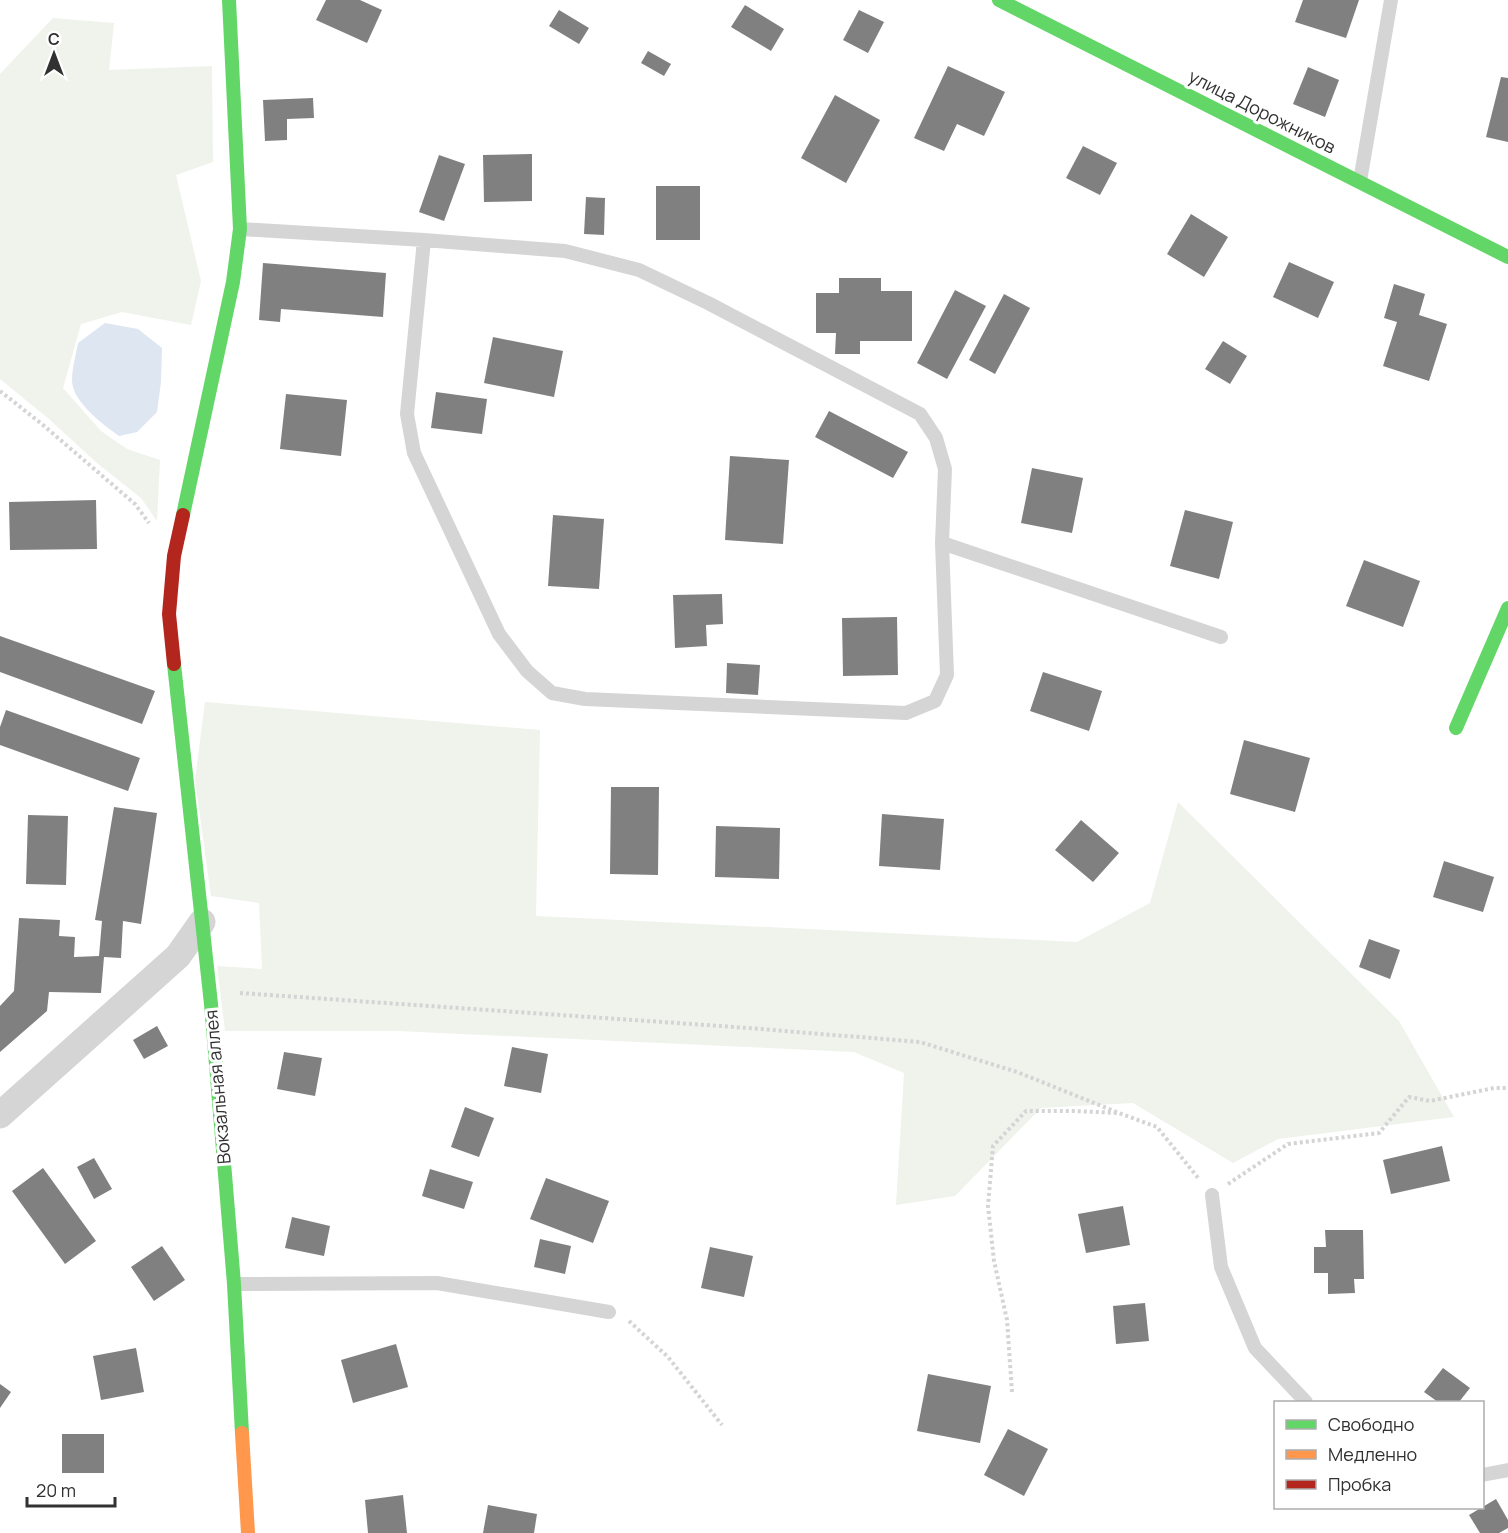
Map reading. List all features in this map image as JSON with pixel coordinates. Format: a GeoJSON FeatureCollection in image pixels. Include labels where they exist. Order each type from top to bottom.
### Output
{"type":"FeatureCollection","features":[{"type":"Feature","properties":{"kind":"street","name":"Вокзальная аллея"},"geometry":{"type":"LineString","coordinates":[[229,0],[240,229],[233,282],[174,556],[169,614],[210,991],[234,1284],[248,1533]]}},
{"type":"Feature","properties":{"kind":"street","name":"улица Дорожников"},"geometry":{"type":"LineString","coordinates":[[999,0],[1508,257]]}},
{"type":"Feature","properties":{"kind":"street"},"geometry":{"type":"LineString","coordinates":[[1456,728],[1508,608]]}},
{"type":"Feature","properties":{"kind":"street"},"geometry":{"type":"LineString","coordinates":[[0,1115],[178,956],[202,922]]}},
{"type":"Feature","properties":{"kind":"lane"},"geometry":{"type":"LineString","coordinates":[[1360,181],[1391,0]]}},
{"type":"Feature","properties":{"kind":"lane"},"geometry":{"type":"LineString","coordinates":[[240,229],[424,240],[564,251],[639,270],[708,303],[921,414],[936,438],[945,469],[942,543],[947,675],[935,701],[906,713],[585,699],[552,693],[527,671],[499,634],[414,453],[408,414],[424,240]]}},
{"type":"Feature","properties":{"kind":"lane"},"geometry":{"type":"LineString","coordinates":[[942,543],[1221,637]]}},
{"type":"Feature","properties":{"kind":"lane"},"geometry":{"type":"LineString","coordinates":[[1212,1195],[1221,1267],[1255,1348],[1305,1401]]}},
{"type":"Feature","properties":{"kind":"lane"},"geometry":{"type":"LineString","coordinates":[[234,1284],[437,1283],[609,1312]]}},
{"type":"Feature","properties":{"kind":"lane"},"geometry":{"type":"LineString","coordinates":[[1484,1475],[1508,1470]]}},
{"type":"Feature","properties":{"kind":"path"},"geometry":{"type":"LineString","coordinates":[[0,391],[135,504],[174,556]]}},
{"type":"Feature","properties":{"kind":"path"},"geometry":{"type":"LineString","coordinates":[[210,991],[920,1042],[1017,1072],[1157,1127],[1212,1195],[1288,1144],[1379,1133],[1409,1098],[1430,1101],[1494,1088],[1508,1088]]}},
{"type":"Feature","properties":{"kind":"path"},"geometry":{"type":"LineString","coordinates":[[1012,1392],[1007,1320],[994,1261],[988,1206],[993,1146],[1026,1111],[1119,1113]]}},
{"type":"Feature","properties":{"kind":"path"},"geometry":{"type":"LineString","coordinates":[[609,1312],[626,1319],[668,1357],[722,1425]]}},
{"type":"Feature","properties":{"kind":"shaded area"},"geometry":{"type":"Polygon","coordinates":[[[53,18],[114,23],[109,70],[212,66],[213,162],[176,175],[201,281],[191,325],[122,312],[81,324],[63,388],[101,431],[127,449],[160,460],[157,521],[141,498],[0,379],[0,74],[53,18]]]}},
{"type":"Feature","properties":{"kind":"shaded area"},"geometry":{"type":"Polygon","coordinates":[[[105,323],[138,329],[162,348],[157,412],[137,432],[119,436],[83,404],[73,388],[72,380],[78,343],[105,323]]]}},
{"type":"Feature","properties":{"kind":"shaded area"},"geometry":{"type":"Polygon","coordinates":[[[205,702],[540,730],[536,916],[1077,942],[1150,903],[1178,802],[1399,1021],[1454,1117],[1278,1139],[1233,1163],[1133,1103],[1041,1108],[955,1196],[896,1205],[904,1073],[854,1052],[398,1031],[225,1031],[217,966],[262,969],[259,903],[211,896],[195,780],[205,702]]]}},
{"type":"Feature","properties":{"kind":"building"},"geometry":{"type":"Polygon","coordinates":[[[326,0],[360,0],[382,10],[367,43],[316,20],[326,0]]]}},
{"type":"Feature","properties":{"kind":"building"},"geometry":{"type":"Polygon","coordinates":[[[1303,0],[1359,0],[1346,38],[1295,22],[1303,0]]]}},
{"type":"Feature","properties":{"kind":"building"},"geometry":{"type":"Polygon","coordinates":[[[745,5],[784,29],[771,51],[731,27],[745,5]]]}},
{"type":"Feature","properties":{"kind":"building"},"geometry":{"type":"Polygon","coordinates":[[[559,10],[589,28],[579,44],[549,26],[559,10]]]}},
{"type":"Feature","properties":{"kind":"building"},"geometry":{"type":"Polygon","coordinates":[[[859,10],[884,22],[868,53],[843,40],[859,10]]]}},
{"type":"Feature","properties":{"kind":"building"},"geometry":{"type":"Polygon","coordinates":[[[648,51],[671,64],[664,76],[641,63],[648,51]]]}},
{"type":"Feature","properties":{"kind":"building"},"geometry":{"type":"Polygon","coordinates":[[[948,66],[1005,92],[984,136],[957,124],[944,151],[914,138],[948,66]]]}},
{"type":"Feature","properties":{"kind":"building"},"geometry":{"type":"Polygon","coordinates":[[[1308,67],[1339,80],[1325,117],[1293,104],[1308,67]]]}},
{"type":"Feature","properties":{"kind":"building"},"geometry":{"type":"Polygon","coordinates":[[[1501,77],[1508,78],[1508,142],[1486,137],[1501,77]]]}},
{"type":"Feature","properties":{"kind":"building"},"geometry":{"type":"Polygon","coordinates":[[[835,95],[880,120],[846,183],[801,158],[835,95]]]}},
{"type":"Feature","properties":{"kind":"building"},"geometry":{"type":"Polygon","coordinates":[[[313,98],[314,118],[287,119],[287,140],[265,141],[263,100],[313,98]]]}},
{"type":"Feature","properties":{"kind":"building"},"geometry":{"type":"Polygon","coordinates":[[[1083,146],[1117,163],[1100,195],[1066,178],[1083,146]]]}},
{"type":"Feature","properties":{"kind":"building"},"geometry":{"type":"Polygon","coordinates":[[[532,154],[532,201],[484,202],[483,155],[532,154]]]}},
{"type":"Feature","properties":{"kind":"building"},"geometry":{"type":"Polygon","coordinates":[[[439,155],[465,164],[444,221],[419,212],[439,155]]]}},
{"type":"Feature","properties":{"kind":"building"},"geometry":{"type":"Polygon","coordinates":[[[656,186],[700,186],[700,240],[656,240],[656,186]]]}},
{"type":"Feature","properties":{"kind":"building"},"geometry":{"type":"Polygon","coordinates":[[[586,197],[605,198],[604,235],[584,234],[586,197]]]}},
{"type":"Feature","properties":{"kind":"building"},"geometry":{"type":"Polygon","coordinates":[[[1191,214],[1228,237],[1204,277],[1167,254],[1191,214]]]}},
{"type":"Feature","properties":{"kind":"building"},"geometry":{"type":"Polygon","coordinates":[[[1289,262],[1334,282],[1318,318],[1273,297],[1289,262]]]}},
{"type":"Feature","properties":{"kind":"building"},"geometry":{"type":"Polygon","coordinates":[[[263,263],[386,273],[383,317],[281,309],[280,322],[259,320],[263,263]]]}},
{"type":"Feature","properties":{"kind":"building"},"geometry":{"type":"Polygon","coordinates":[[[839,278],[881,278],[881,291],[912,291],[912,341],[860,341],[860,354],[835,354],[836,333],[816,333],[816,293],[839,293],[839,278]]]}},
{"type":"Feature","properties":{"kind":"building"},"geometry":{"type":"Polygon","coordinates":[[[1394,284],[1425,294],[1419,315],[1447,324],[1429,381],[1383,366],[1397,322],[1384,318],[1394,284]]]}},
{"type":"Feature","properties":{"kind":"building"},"geometry":{"type":"Polygon","coordinates":[[[955,290],[986,306],[947,379],[917,363],[955,290]]]}},
{"type":"Feature","properties":{"kind":"building"},"geometry":{"type":"Polygon","coordinates":[[[1004,294],[1030,308],[995,374],[969,360],[1004,294]]]}},
{"type":"Feature","properties":{"kind":"building"},"geometry":{"type":"Polygon","coordinates":[[[493,337],[563,351],[554,397],[484,383],[493,337]]]}},
{"type":"Feature","properties":{"kind":"building"},"geometry":{"type":"Polygon","coordinates":[[[1223,341],[1247,356],[1230,384],[1205,369],[1223,341]]]}},
{"type":"Feature","properties":{"kind":"building"},"geometry":{"type":"Polygon","coordinates":[[[436,392],[487,399],[482,434],[431,428],[436,392]]]}},
{"type":"Feature","properties":{"kind":"building"},"geometry":{"type":"Polygon","coordinates":[[[286,394],[347,400],[341,456],[280,449],[286,394]]]}},
{"type":"Feature","properties":{"kind":"building"},"geometry":{"type":"Polygon","coordinates":[[[829,411],[908,452],[893,478],[815,437],[829,411]]]}},
{"type":"Feature","properties":{"kind":"building"},"geometry":{"type":"Polygon","coordinates":[[[730,456],[789,460],[783,544],[725,540],[730,456]]]}},
{"type":"Feature","properties":{"kind":"building"},"geometry":{"type":"Polygon","coordinates":[[[1032,468],[1083,478],[1072,533],[1021,523],[1032,468]]]}},
{"type":"Feature","properties":{"kind":"building"},"geometry":{"type":"Polygon","coordinates":[[[96,500],[97,549],[10,550],[9,502],[96,500]]]}},
{"type":"Feature","properties":{"kind":"building"},"geometry":{"type":"Polygon","coordinates":[[[1185,510],[1233,522],[1219,579],[1170,566],[1185,510]]]}},
{"type":"Feature","properties":{"kind":"building"},"geometry":{"type":"Polygon","coordinates":[[[553,515],[604,519],[599,589],[548,586],[553,515]]]}},
{"type":"Feature","properties":{"kind":"building"},"geometry":{"type":"Polygon","coordinates":[[[1364,560],[1420,581],[1403,627],[1346,606],[1364,560]]]}},
{"type":"Feature","properties":{"kind":"building"},"geometry":{"type":"Polygon","coordinates":[[[722,594],[723,624],[706,625],[707,646],[675,648],[673,595],[722,594]]]}},
{"type":"Feature","properties":{"kind":"building"},"geometry":{"type":"Polygon","coordinates":[[[897,617],[898,675],[843,676],[842,618],[897,617]]]}},
{"type":"Feature","properties":{"kind":"building"},"geometry":{"type":"Polygon","coordinates":[[[0,636],[155,691],[142,724],[0,672],[0,636]]]}},
{"type":"Feature","properties":{"kind":"building"},"geometry":{"type":"Polygon","coordinates":[[[727,663],[760,665],[758,695],[726,693],[727,663]]]}},
{"type":"Feature","properties":{"kind":"building"},"geometry":{"type":"Polygon","coordinates":[[[1043,672],[1102,691],[1089,731],[1030,711],[1043,672]]]}},
{"type":"Feature","properties":{"kind":"building"},"geometry":{"type":"Polygon","coordinates":[[[6,710],[140,758],[128,791],[0,745],[0,727],[6,710]]]}},
{"type":"Feature","properties":{"kind":"building"},"geometry":{"type":"Polygon","coordinates":[[[1244,740],[1310,758],[1295,812],[1230,794],[1244,740]]]}},
{"type":"Feature","properties":{"kind":"building"},"geometry":{"type":"Polygon","coordinates":[[[611,787],[659,787],[658,875],[610,874],[611,787]]]}},
{"type":"Feature","properties":{"kind":"building"},"geometry":{"type":"Polygon","coordinates":[[[114,807],[157,813],[141,924],[123,921],[121,958],[104,957],[101,993],[49,992],[47,1011],[0,1052],[0,1006],[14,991],[19,918],[60,920],[59,936],[75,937],[74,957],[99,956],[102,921],[95,920],[114,807]]]}},
{"type":"Feature","properties":{"kind":"building"},"geometry":{"type":"Polygon","coordinates":[[[882,814],[944,819],[940,870],[879,866],[882,814]]]}},
{"type":"Feature","properties":{"kind":"building"},"geometry":{"type":"Polygon","coordinates":[[[28,815],[68,816],[66,885],[26,884],[28,815]]]}},
{"type":"Feature","properties":{"kind":"building"},"geometry":{"type":"Polygon","coordinates":[[[1081,820],[1119,853],[1093,882],[1055,850],[1081,820]]]}},
{"type":"Feature","properties":{"kind":"building"},"geometry":{"type":"Polygon","coordinates":[[[716,826],[780,828],[779,879],[715,877],[716,826]]]}},
{"type":"Feature","properties":{"kind":"building"},"geometry":{"type":"Polygon","coordinates":[[[1444,861],[1494,877],[1483,912],[1433,897],[1444,861]]]}},
{"type":"Feature","properties":{"kind":"building"},"geometry":{"type":"Polygon","coordinates":[[[1369,939],[1400,950],[1390,979],[1359,967],[1369,939]]]}},
{"type":"Feature","properties":{"kind":"building"},"geometry":{"type":"Polygon","coordinates":[[[157,1026],[168,1046],[144,1059],[133,1040],[157,1026]]]}},
{"type":"Feature","properties":{"kind":"building"},"geometry":{"type":"Polygon","coordinates":[[[512,1047],[548,1054],[541,1093],[504,1086],[512,1047]]]}},
{"type":"Feature","properties":{"kind":"building"},"geometry":{"type":"Polygon","coordinates":[[[284,1052],[322,1058],[315,1096],[277,1089],[284,1052]]]}},
{"type":"Feature","properties":{"kind":"building"},"geometry":{"type":"Polygon","coordinates":[[[465,1107],[494,1118],[479,1157],[451,1147],[465,1107]]]}},
{"type":"Feature","properties":{"kind":"building"},"geometry":{"type":"Polygon","coordinates":[[[1442,1146],[1450,1181],[1391,1194],[1383,1160],[1442,1146]]]}},
{"type":"Feature","properties":{"kind":"building"},"geometry":{"type":"Polygon","coordinates":[[[94,1158],[112,1189],[94,1199],[77,1167],[94,1158]]]}},
{"type":"Feature","properties":{"kind":"building"},"geometry":{"type":"Polygon","coordinates":[[[43,1168],[96,1241],[65,1264],[12,1191],[43,1168]]]}},
{"type":"Feature","properties":{"kind":"building"},"geometry":{"type":"Polygon","coordinates":[[[430,1169],[473,1182],[464,1209],[422,1196],[430,1169]]]}},
{"type":"Feature","properties":{"kind":"building"},"geometry":{"type":"Polygon","coordinates":[[[546,1178],[609,1201],[593,1243],[530,1219],[546,1178]]]}},
{"type":"Feature","properties":{"kind":"building"},"geometry":{"type":"Polygon","coordinates":[[[1123,1206],[1130,1245],[1086,1253],[1078,1214],[1123,1206]]]}},
{"type":"Feature","properties":{"kind":"building"},"geometry":{"type":"Polygon","coordinates":[[[292,1217],[330,1226],[324,1256],[285,1248],[292,1217]]]}},
{"type":"Feature","properties":{"kind":"building"},"geometry":{"type":"Polygon","coordinates":[[[1325,1230],[1363,1230],[1364,1279],[1354,1279],[1355,1293],[1328,1294],[1328,1273],[1314,1273],[1314,1247],[1326,1247],[1325,1230]]]}},
{"type":"Feature","properties":{"kind":"building"},"geometry":{"type":"Polygon","coordinates":[[[540,1239],[571,1246],[565,1274],[534,1267],[540,1239]]]}},
{"type":"Feature","properties":{"kind":"building"},"geometry":{"type":"Polygon","coordinates":[[[162,1246],[185,1280],[154,1301],[131,1267],[162,1246]]]}},
{"type":"Feature","properties":{"kind":"building"},"geometry":{"type":"Polygon","coordinates":[[[710,1247],[753,1256],[744,1297],[701,1288],[710,1247]]]}},
{"type":"Feature","properties":{"kind":"building"},"geometry":{"type":"Polygon","coordinates":[[[1145,1303],[1149,1341],[1116,1344],[1113,1306],[1145,1303]]]}},
{"type":"Feature","properties":{"kind":"building"},"geometry":{"type":"Polygon","coordinates":[[[396,1344],[408,1387],[353,1403],[341,1360],[396,1344]]]}},
{"type":"Feature","properties":{"kind":"building"},"geometry":{"type":"Polygon","coordinates":[[[136,1348],[144,1392],[101,1400],[93,1356],[136,1348]]]}},
{"type":"Feature","properties":{"kind":"building"},"geometry":{"type":"Polygon","coordinates":[[[1443,1368],[1470,1388],[1460,1401],[1437,1401],[1424,1392],[1443,1368]]]}},
{"type":"Feature","properties":{"kind":"building"},"geometry":{"type":"Polygon","coordinates":[[[928,1374],[991,1386],[980,1443],[917,1431],[928,1374]]]}},
{"type":"Feature","properties":{"kind":"building"},"geometry":{"type":"Polygon","coordinates":[[[0,1384],[11,1392],[0,1408],[0,1384]]]}},
{"type":"Feature","properties":{"kind":"building"},"geometry":{"type":"Polygon","coordinates":[[[1008,1429],[1048,1449],[1024,1496],[984,1475],[1008,1429]]]}},
{"type":"Feature","properties":{"kind":"building"},"geometry":{"type":"Polygon","coordinates":[[[62,1434],[104,1434],[104,1473],[62,1473],[62,1434]]]}},
{"type":"Feature","properties":{"kind":"building"},"geometry":{"type":"Polygon","coordinates":[[[403,1495],[407,1533],[368,1533],[365,1500],[403,1495]]]}},
{"type":"Feature","properties":{"kind":"building"},"geometry":{"type":"Polygon","coordinates":[[[1496,1499],[1508,1520],[1508,1528],[1499,1533],[1480,1533],[1469,1515],[1479,1509],[1484,1509],[1484,1506],[1496,1499]]]}},
{"type":"Feature","properties":{"kind":"building"},"geometry":{"type":"Polygon","coordinates":[[[488,1505],[537,1514],[534,1533],[483,1533],[488,1505]]]}},
{"type":"Feature","properties":{"kind":"traffic: fast"},"geometry":{"type":"LineString","coordinates":[[183,515],[233,282],[240,229],[229,0]]}},
{"type":"Feature","properties":{"kind":"traffic: fast"},"geometry":{"type":"LineString","coordinates":[[999,0],[1508,257]]}},
{"type":"Feature","properties":{"kind":"traffic: fast"},"geometry":{"type":"LineString","coordinates":[[1456,728],[1508,608]]}},
{"type":"Feature","properties":{"kind":"traffic: fast"},"geometry":{"type":"LineString","coordinates":[[174,664],[211,1004],[234,1284],[242,1433]]}},
{"type":"Feature","properties":{"kind":"traffic: slow"},"geometry":{"type":"LineString","coordinates":[[242,1433],[248,1533]]}},
{"type":"Feature","properties":{"kind":"traffic: jam"},"geometry":{"type":"LineString","coordinates":[[174,664],[169,614],[174,556],[183,515]]}}]}
